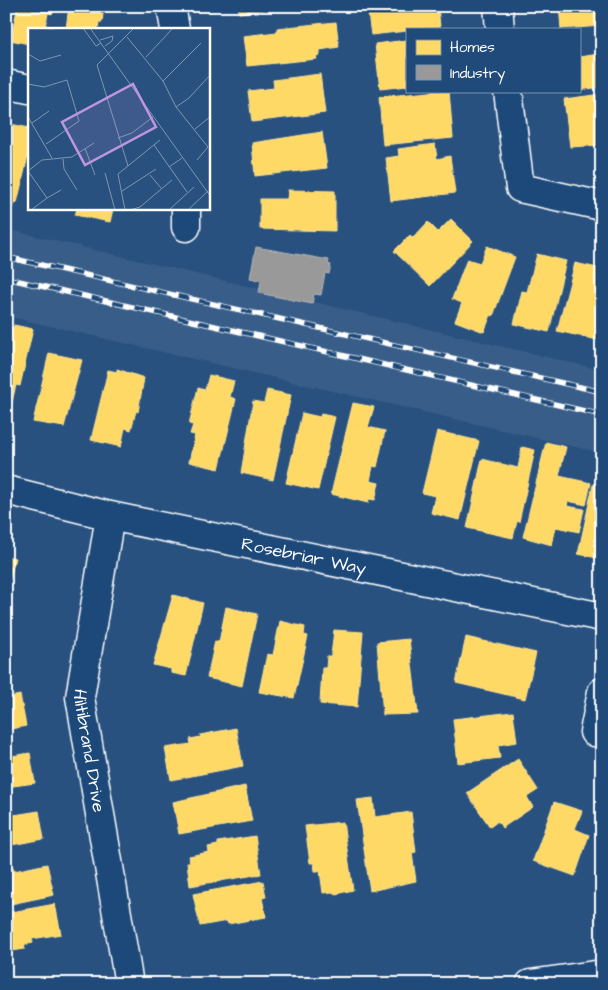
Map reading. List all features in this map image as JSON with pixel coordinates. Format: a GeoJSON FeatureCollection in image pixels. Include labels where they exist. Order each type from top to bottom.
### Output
{"type":"FeatureCollection","features":[{"type":"Feature","properties":{"kind":"street"},"geometry":{"type":"LineString","coordinates":[[172,6],[175,28]]}},
{"type":"Feature","properties":{"kind":"street"},"geometry":{"type":"LineString","coordinates":[[498,6],[500,28]]}},
{"type":"Feature","properties":{"kind":"street"},"geometry":{"type":"LineString","coordinates":[[6,84],[28,89]]}},
{"type":"Feature","properties":{"kind":"street"},"geometry":{"type":"LineString","coordinates":[[508,92],[520,188],[602,206]]}},
{"type":"Feature","properties":{"kind":"street","name":"Rosebriar Way"},"geometry":{"type":"LineString","coordinates":[[6,490],[110,516],[602,617]]}},
{"type":"Feature","properties":{"kind":"street","name":"Hiltibrand Drive"},"geometry":{"type":"LineString","coordinates":[[110,516],[80,697],[129,984]]}},
{"type":"Feature","properties":{"kind":"street"},"geometry":{"type":"LineString","coordinates":[[594,732],[602,692]]}},
{"type":"Feature","properties":{"kind":"street"},"geometry":{"type":"LineString","coordinates":[[530,984],[602,974]]}},
{"type":"Feature","properties":{"kind":"shaded area"},"geometry":{"type":"Polygon","coordinates":[[[6,229],[602,370],[602,453],[6,316],[6,229]]]}},
{"type":"Feature","properties":{"kind":"building: Homes"},"geometry":{"type":"Polygon","coordinates":[[[18,6],[53,6],[52,14],[48,13],[45,28],[28,28],[28,44],[10,40],[18,6]]]}},
{"type":"Feature","properties":{"kind":"building: Homes"},"geometry":{"type":"Polygon","coordinates":[[[69,6],[104,6],[102,22],[99,22],[98,28],[66,28],[69,6]]]}},
{"type":"Feature","properties":{"kind":"building: Homes"},"geometry":{"type":"Polygon","coordinates":[[[238,6],[297,6],[239,13],[238,6]]]}},
{"type":"Feature","properties":{"kind":"building: Homes"},"geometry":{"type":"Polygon","coordinates":[[[367,6],[438,6],[440,27],[406,28],[406,31],[371,35],[367,6]]]}},
{"type":"Feature","properties":{"kind":"building: Homes"},"geometry":{"type":"Polygon","coordinates":[[[559,6],[602,6],[602,26],[561,28],[559,6]]]}},
{"type":"Feature","properties":{"kind":"building: Homes"},"geometry":{"type":"Polygon","coordinates":[[[336,22],[339,47],[320,50],[320,55],[316,56],[317,59],[247,66],[243,36],[277,32],[277,28],[336,22]]]}},
{"type":"Feature","properties":{"kind":"building: Homes"},"geometry":{"type":"Polygon","coordinates":[[[406,40],[406,86],[380,89],[375,44],[406,40]]]}},
{"type":"Feature","properties":{"kind":"building: Homes"},"geometry":{"type":"Polygon","coordinates":[[[602,50],[602,87],[580,90],[580,57],[599,54],[599,51],[602,50]]]}},
{"type":"Feature","properties":{"kind":"building: Homes"},"geometry":{"type":"Polygon","coordinates":[[[320,74],[325,113],[252,122],[248,91],[274,88],[273,80],[320,74]]]}},
{"type":"Feature","properties":{"kind":"building: Homes"},"geometry":{"type":"Polygon","coordinates":[[[449,92],[453,138],[383,145],[379,97],[449,92]]]}},
{"type":"Feature","properties":{"kind":"building: Homes"},"geometry":{"type":"Polygon","coordinates":[[[602,94],[602,145],[570,147],[564,99],[602,94]]]}},
{"type":"Feature","properties":{"kind":"building: Homes"},"geometry":{"type":"Polygon","coordinates":[[[6,123],[28,128],[28,156],[17,203],[14,202],[9,223],[6,223],[6,123]]]}},
{"type":"Feature","properties":{"kind":"building: Homes"},"geometry":{"type":"Polygon","coordinates":[[[322,132],[327,168],[255,176],[252,143],[322,132]]]}},
{"type":"Feature","properties":{"kind":"building: Homes"},"geometry":{"type":"Polygon","coordinates":[[[435,144],[437,159],[450,156],[455,193],[391,201],[386,158],[399,156],[398,149],[435,144]]]}},
{"type":"Feature","properties":{"kind":"building: Homes"},"geometry":{"type":"Polygon","coordinates":[[[288,190],[335,191],[335,231],[260,229],[260,199],[287,199],[288,190]]]}},
{"type":"Feature","properties":{"kind":"building: Homes"},"geometry":{"type":"Polygon","coordinates":[[[77,210],[113,210],[110,222],[75,215],[77,210]]]}},
{"type":"Feature","properties":{"kind":"building: Homes"},"geometry":{"type":"Polygon","coordinates":[[[451,219],[473,241],[430,286],[394,251],[410,235],[413,238],[428,222],[438,232],[451,219]]]}},
{"type":"Feature","properties":{"kind":"building: Homes"},"geometry":{"type":"Polygon","coordinates":[[[487,246],[515,257],[493,316],[491,315],[484,332],[455,321],[462,303],[452,299],[467,259],[480,263],[487,246]]]}},
{"type":"Feature","properties":{"kind":"building: Homes"},"geometry":{"type":"Polygon","coordinates":[[[537,254],[566,261],[549,332],[514,324],[522,291],[527,292],[537,254]]]}},
{"type":"Feature","properties":{"kind":"building: Homes"},"geometry":{"type":"Polygon","coordinates":[[[575,263],[602,269],[602,341],[557,331],[575,263]]]}},
{"type":"Feature","properties":{"kind":"building: Homes"},"geometry":{"type":"Polygon","coordinates":[[[14,325],[33,329],[20,386],[16,385],[8,419],[6,419],[6,326],[13,328],[14,325]]]}},
{"type":"Feature","properties":{"kind":"building: Homes"},"geometry":{"type":"Polygon","coordinates":[[[49,353],[82,360],[64,427],[33,422],[49,353]]]}},
{"type":"Feature","properties":{"kind":"building: Homes"},"geometry":{"type":"Polygon","coordinates":[[[117,369],[144,378],[138,412],[136,411],[131,430],[125,428],[121,447],[91,440],[108,370],[117,372],[117,369]]]}},
{"type":"Feature","properties":{"kind":"building: Homes"},"geometry":{"type":"Polygon","coordinates":[[[209,375],[234,381],[230,397],[236,399],[219,469],[189,462],[195,435],[190,434],[193,425],[189,424],[198,388],[205,390],[209,375]]]}},
{"type":"Feature","properties":{"kind":"building: Homes"},"geometry":{"type":"Polygon","coordinates":[[[267,390],[291,395],[273,480],[241,473],[253,401],[264,403],[267,390]]]}},
{"type":"Feature","properties":{"kind":"building: Homes"},"geometry":{"type":"Polygon","coordinates":[[[353,403],[374,407],[368,427],[385,431],[377,467],[373,466],[370,481],[379,483],[375,500],[369,499],[368,503],[331,494],[353,403]]]}},
{"type":"Feature","properties":{"kind":"building: Homes"},"geometry":{"type":"Polygon","coordinates":[[[302,413],[320,417],[321,414],[335,417],[318,490],[286,483],[302,413]]]}},
{"type":"Feature","properties":{"kind":"building: Homes"},"geometry":{"type":"Polygon","coordinates":[[[437,431],[479,441],[460,520],[431,513],[435,496],[422,493],[437,431]]]}},
{"type":"Feature","properties":{"kind":"building: Homes"},"geometry":{"type":"Polygon","coordinates":[[[546,442],[566,447],[559,476],[591,483],[586,505],[568,501],[567,506],[584,509],[579,532],[556,527],[552,545],[523,537],[546,442]]]}},
{"type":"Feature","properties":{"kind":"building: Homes"},"geometry":{"type":"Polygon","coordinates":[[[522,447],[535,450],[519,522],[517,521],[513,538],[467,528],[482,459],[518,468],[522,447]]]}},
{"type":"Feature","properties":{"kind":"building: Homes"},"geometry":{"type":"Polygon","coordinates":[[[593,485],[602,486],[602,559],[578,554],[593,485]]]}},
{"type":"Feature","properties":{"kind":"building: Homes"},"geometry":{"type":"Polygon","coordinates":[[[6,556],[15,558],[7,592],[9,593],[6,606],[6,556]]]}},
{"type":"Feature","properties":{"kind":"building: Homes"},"geometry":{"type":"Polygon","coordinates":[[[173,595],[203,603],[186,676],[171,673],[171,669],[153,665],[173,595]]]}},
{"type":"Feature","properties":{"kind":"building: Homes"},"geometry":{"type":"Polygon","coordinates":[[[226,607],[257,614],[242,686],[207,678],[215,641],[219,642],[226,607]]]}},
{"type":"Feature","properties":{"kind":"building: Homes"},"geometry":{"type":"Polygon","coordinates":[[[280,621],[305,627],[304,635],[308,636],[294,698],[259,692],[267,654],[273,655],[280,621]]]}},
{"type":"Feature","properties":{"kind":"building: Homes"},"geometry":{"type":"Polygon","coordinates":[[[334,630],[363,632],[357,707],[320,704],[322,668],[326,668],[327,656],[331,656],[334,630]]]}},
{"type":"Feature","properties":{"kind":"building: Homes"},"geometry":{"type":"Polygon","coordinates":[[[466,637],[536,653],[525,699],[456,683],[466,637]]]}},
{"type":"Feature","properties":{"kind":"building: Homes"},"geometry":{"type":"Polygon","coordinates":[[[409,639],[418,714],[383,715],[377,642],[409,639]]]}},
{"type":"Feature","properties":{"kind":"building: Homes"},"geometry":{"type":"Polygon","coordinates":[[[20,695],[26,726],[6,730],[6,698],[20,695]]]}},
{"type":"Feature","properties":{"kind":"building: Homes"},"geometry":{"type":"Polygon","coordinates":[[[513,712],[517,742],[498,745],[500,758],[458,763],[453,719],[513,712]]]}},
{"type":"Feature","properties":{"kind":"building: Homes"},"geometry":{"type":"Polygon","coordinates":[[[236,728],[243,766],[171,780],[165,748],[191,744],[190,739],[201,737],[200,735],[236,728]]]}},
{"type":"Feature","properties":{"kind":"building: Homes"},"geometry":{"type":"Polygon","coordinates":[[[30,753],[35,783],[6,787],[6,757],[30,753]]]}},
{"type":"Feature","properties":{"kind":"building: Homes"},"geometry":{"type":"Polygon","coordinates":[[[518,759],[538,790],[527,797],[533,807],[502,828],[498,821],[490,827],[467,793],[518,759]]]}},
{"type":"Feature","properties":{"kind":"building: Homes"},"geometry":{"type":"Polygon","coordinates":[[[245,786],[252,821],[179,834],[173,802],[245,786]]]}},
{"type":"Feature","properties":{"kind":"building: Homes"},"geometry":{"type":"Polygon","coordinates":[[[373,798],[375,817],[411,812],[416,852],[412,853],[416,881],[370,891],[357,800],[373,798]]]}},
{"type":"Feature","properties":{"kind":"building: Homes"},"geometry":{"type":"Polygon","coordinates":[[[554,802],[582,811],[575,829],[589,835],[575,876],[533,861],[554,802]]]}},
{"type":"Feature","properties":{"kind":"building: Homes"},"geometry":{"type":"Polygon","coordinates":[[[13,809],[14,815],[39,811],[44,839],[6,846],[6,811],[13,809]]]}},
{"type":"Feature","properties":{"kind":"building: Homes"},"geometry":{"type":"Polygon","coordinates":[[[343,822],[353,890],[336,894],[332,892],[323,893],[320,871],[315,871],[314,863],[310,863],[305,826],[343,822]]]}},
{"type":"Feature","properties":{"kind":"building: Homes"},"geometry":{"type":"Polygon","coordinates":[[[255,836],[261,874],[190,886],[187,862],[190,862],[189,856],[209,852],[208,847],[218,845],[218,842],[255,836]]]}},
{"type":"Feature","properties":{"kind":"building: Homes"},"geometry":{"type":"Polygon","coordinates":[[[47,864],[54,895],[6,905],[6,869],[13,868],[14,871],[47,864]]]}},
{"type":"Feature","properties":{"kind":"building: Homes"},"geometry":{"type":"Polygon","coordinates":[[[263,881],[266,897],[262,898],[266,917],[228,924],[227,921],[200,926],[193,894],[263,881]]]}},
{"type":"Feature","properties":{"kind":"building: Homes"},"geometry":{"type":"Polygon","coordinates":[[[55,904],[61,934],[32,939],[33,943],[24,945],[25,949],[6,952],[6,913],[55,904]]]}},
{"type":"Feature","properties":{"kind":"building: Industry"},"geometry":{"type":"Polygon","coordinates":[[[256,247],[329,260],[328,264],[331,265],[329,274],[325,273],[321,295],[314,294],[312,304],[259,293],[261,281],[250,278],[256,247]]]}},
{"type":"Feature","properties":{"kind":"railway"},"geometry":{"type":"LineString","coordinates":[[6,257],[602,392]]}},
{"type":"Feature","properties":{"kind":"railway"},"geometry":{"type":"LineString","coordinates":[[6,278],[602,415]]}}]}
